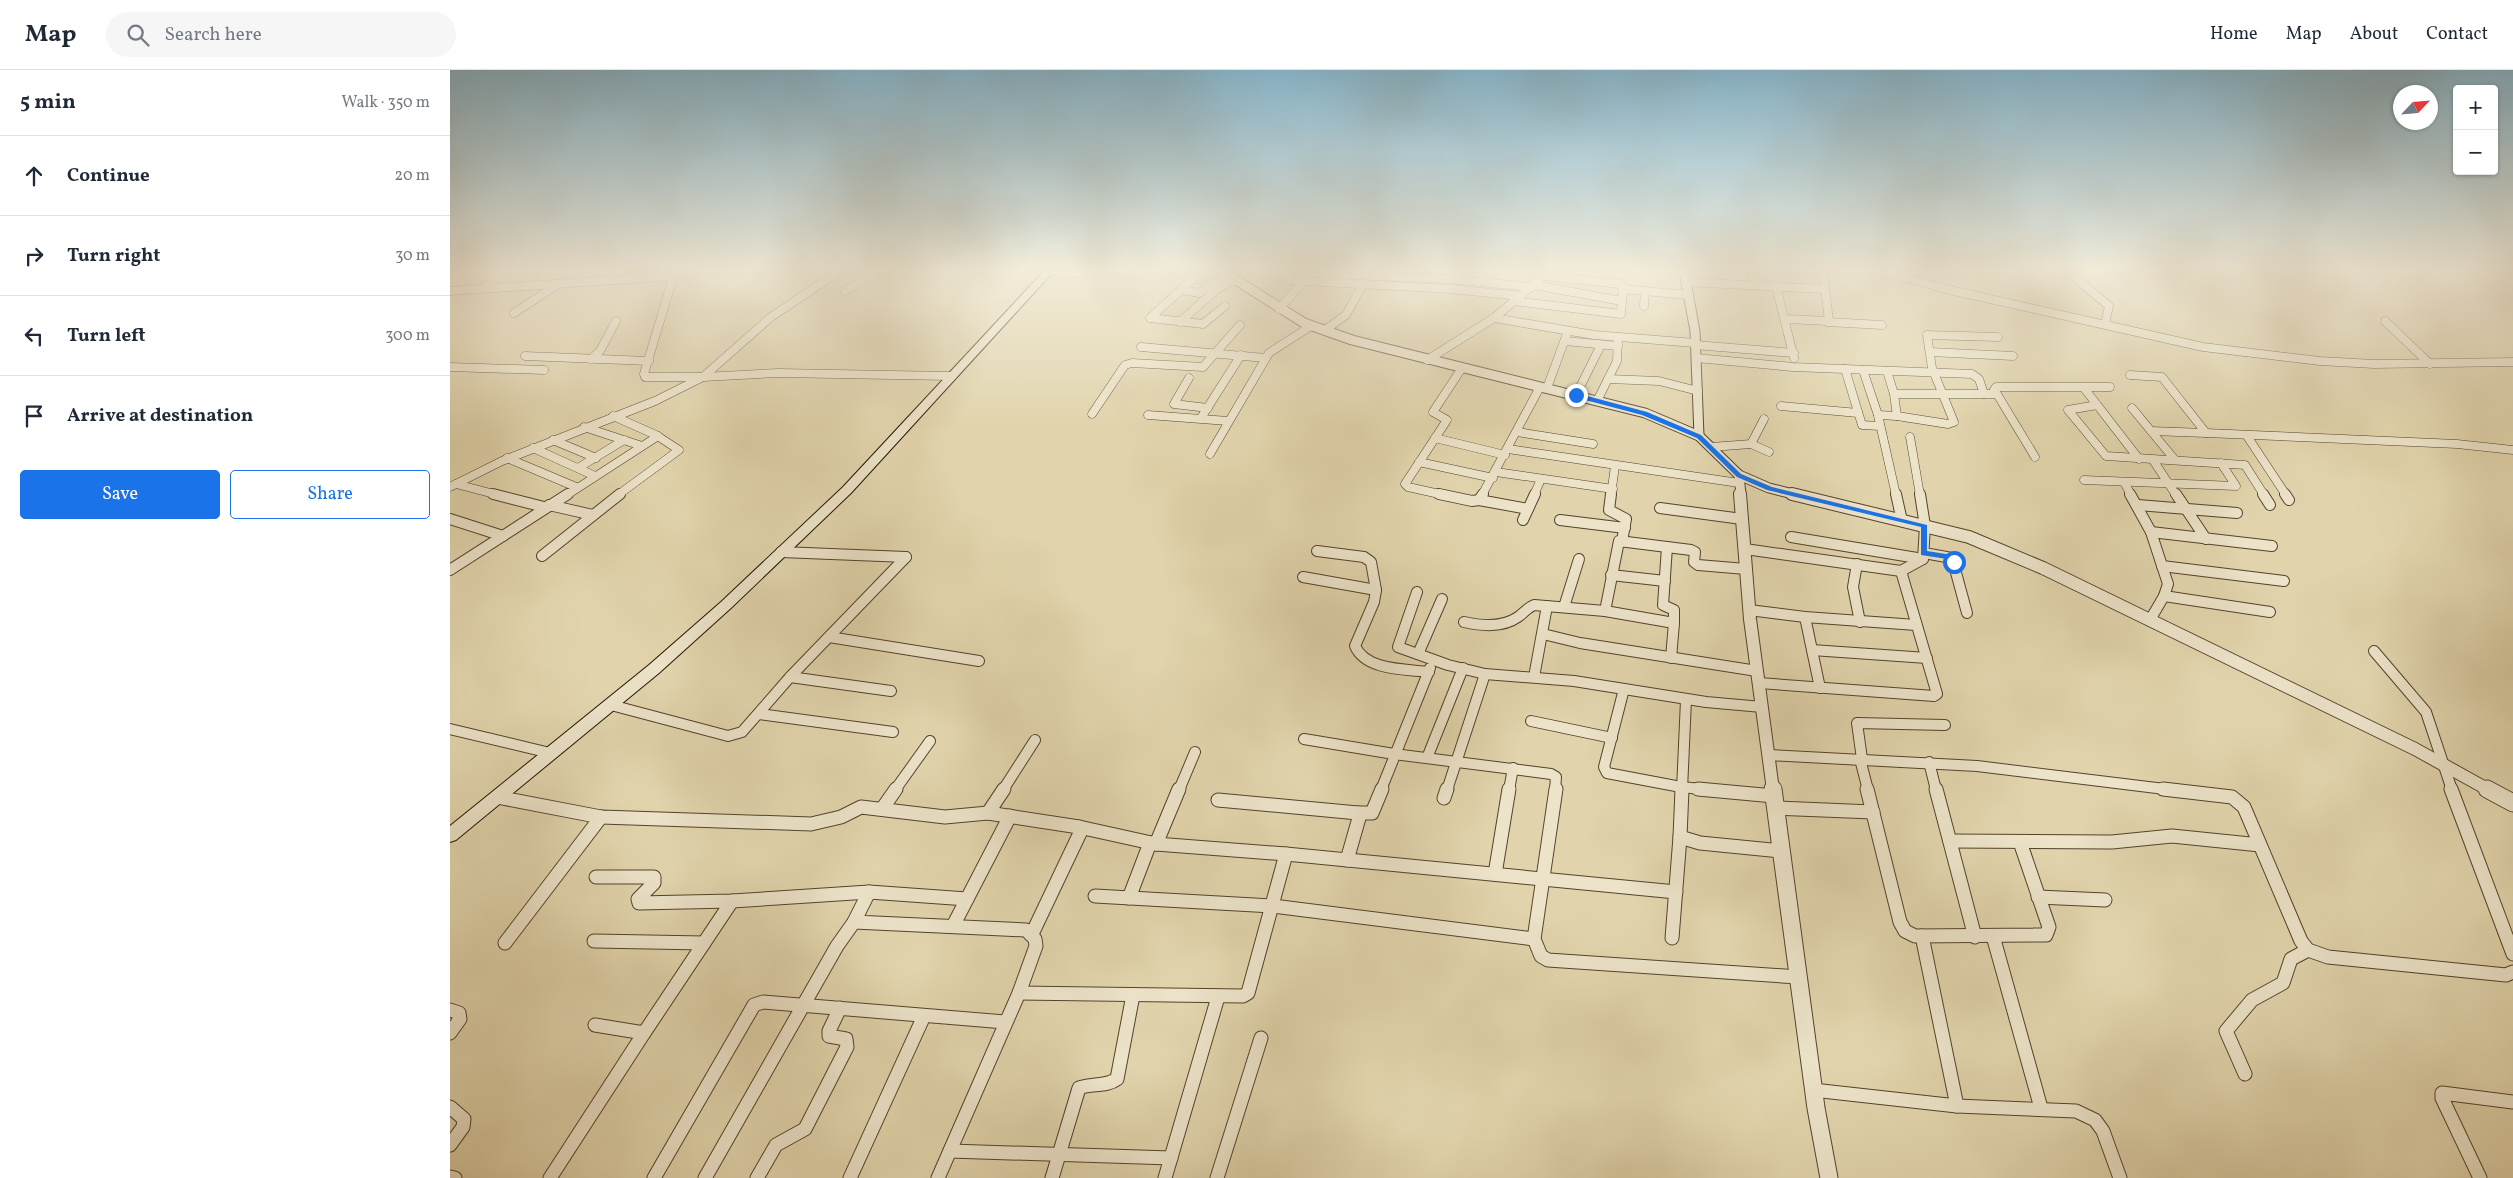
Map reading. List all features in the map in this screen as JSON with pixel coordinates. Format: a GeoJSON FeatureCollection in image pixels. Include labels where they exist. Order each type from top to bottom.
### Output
{"type":"FeatureCollection","features":[{"type":"Feature","properties":{"kind":"main road"},"geometry":{"type":"LineString","coordinates":[[450,835],[699,630],[870,466],[950,376],[1001,323]]}},
{"type":"Feature","properties":{"kind":"street"},"geometry":{"type":"LineString","coordinates":[[591,359],[600,351],[616,323]]}},
{"type":"Feature","properties":{"kind":"street"},"geometry":{"type":"LineString","coordinates":[[660,323],[644,374],[645,377],[703,377],[778,372],[950,376]]}},
{"type":"Feature","properties":{"kind":"street"},"geometry":{"type":"LineString","coordinates":[[453,485],[507,458],[673,394],[703,377],[765,323]]}},
{"type":"Feature","properties":{"kind":"street"},"geometry":{"type":"LineString","coordinates":[[1188,323],[1205,323]]}},
{"type":"Feature","properties":{"kind":"street"},"geometry":{"type":"LineString","coordinates":[[1305,323],[1427,360],[1645,413],[1699,436],[1739,479],[1749,610],[1813,1090],[1829,1178]]}},
{"type":"Feature","properties":{"kind":"street"},"geometry":{"type":"LineString","coordinates":[[1325,330],[1336,323]]}},
{"type":"Feature","properties":{"kind":"street"},"geometry":{"type":"LineString","coordinates":[[1427,360],[1486,323]]}},
{"type":"Feature","properties":{"kind":"street"},"geometry":{"type":"LineString","coordinates":[[1521,323],[1618,342]]}},
{"type":"Feature","properties":{"kind":"street"},"geometry":{"type":"LineString","coordinates":[[1692,323],[1696,358],[1699,436]]}},
{"type":"Feature","properties":{"kind":"street"},"geometry":{"type":"LineString","coordinates":[[1786,323],[1794,353],[1793,367]]}},
{"type":"Feature","properties":{"kind":"street"},"geometry":{"type":"LineString","coordinates":[[1840,323],[1882,325]]}},
{"type":"Feature","properties":{"kind":"street"},"geometry":{"type":"LineString","coordinates":[[2099,323],[2203,347],[2248,353],[2374,364],[2513,362]]}},
{"type":"Feature","properties":{"kind":"street"},"geometry":{"type":"LineString","coordinates":[[2387,323],[2430,364]]}},
{"type":"Feature","properties":{"kind":"street"},"geometry":{"type":"LineString","coordinates":[[1092,414],[1125,365],[1132,363],[1202,367],[1240,325]]}},
{"type":"Feature","properties":{"kind":"street"},"geometry":{"type":"LineString","coordinates":[[1210,454],[1266,358],[1274,349],[1311,326]]}},
{"type":"Feature","properties":{"kind":"street"},"geometry":{"type":"LineString","coordinates":[[1479,500],[1544,388],[1568,331]]}},
{"type":"Feature","properties":{"kind":"street"},"geometry":{"type":"LineString","coordinates":[[1878,415],[1952,423],[1944,394],[1934,374],[1927,335],[1998,337]]}},
{"type":"Feature","properties":{"kind":"street"},"geometry":{"type":"LineString","coordinates":[[1565,341],[1601,344],[1618,342],[1695,344],[1794,353]]}},
{"type":"Feature","properties":{"kind":"street"},"geometry":{"type":"LineString","coordinates":[[1597,401],[1617,361],[1618,342]]}},
{"type":"Feature","properties":{"kind":"street"},"geometry":{"type":"LineString","coordinates":[[1576,395],[1601,344]]}},
{"type":"Feature","properties":{"kind":"street"},"geometry":{"type":"LineString","coordinates":[[1141,347],[1266,358]]}},
{"type":"Feature","properties":{"kind":"street"},"geometry":{"type":"LineString","coordinates":[[1930,352],[2013,356]]}},
{"type":"Feature","properties":{"kind":"street"},"geometry":{"type":"LineString","coordinates":[[525,356],[648,361]]}},
{"type":"Feature","properties":{"kind":"street"},"geometry":{"type":"LineString","coordinates":[[1201,418],[1241,356]]}},
{"type":"Feature","properties":{"kind":"street"},"geometry":{"type":"LineString","coordinates":[[1696,358],[1793,367],[1972,374],[1979,379],[1984,394]]}},
{"type":"Feature","properties":{"kind":"street"},"geometry":{"type":"LineString","coordinates":[[450,367],[468,370],[521,368],[544,370]]}},
{"type":"Feature","properties":{"kind":"street"},"geometry":{"type":"LineString","coordinates":[[1462,368],[1433,412],[1447,420],[1405,484],[1408,488],[1475,502],[1479,500],[1528,509]]}},
{"type":"Feature","properties":{"kind":"street"},"geometry":{"type":"LineString","coordinates":[[1845,369],[1862,425],[1880,426]]}},
{"type":"Feature","properties":{"kind":"street"},"geometry":{"type":"LineString","coordinates":[[1863,370],[1878,415],[1902,520]]}},
{"type":"Feature","properties":{"kind":"street"},"geometry":{"type":"LineString","coordinates":[[1887,372],[1894,394],[1897,416]]}},
{"type":"Feature","properties":{"kind":"street"},"geometry":{"type":"LineString","coordinates":[[2130,376],[2162,377],[2206,434]]}},
{"type":"Feature","properties":{"kind":"street"},"geometry":{"type":"LineString","coordinates":[[1189,378],[1174,404],[1208,408]]}},
{"type":"Feature","properties":{"kind":"street"},"geometry":{"type":"LineString","coordinates":[[1608,379],[1659,381],[1698,391]]}},
{"type":"Feature","properties":{"kind":"street"},"geometry":{"type":"LineString","coordinates":[[2035,456],[1994,390],[1996,387],[2110,388]]}},
{"type":"Feature","properties":{"kind":"street"},"geometry":{"type":"LineString","coordinates":[[2084,388],[2139,459]]}},
{"type":"Feature","properties":{"kind":"street"},"geometry":{"type":"LineString","coordinates":[[1894,394],[1997,394]]}},
{"type":"Feature","properties":{"kind":"street"},"geometry":{"type":"LineString","coordinates":[[2097,405],[2068,410],[2104,454],[2111,458],[2221,463],[2248,467],[2270,505]]}},
{"type":"Feature","properties":{"kind":"street"},"geometry":{"type":"LineString","coordinates":[[1781,406],[1858,413]]}},
{"type":"Feature","properties":{"kind":"street"},"geometry":{"type":"LineString","coordinates":[[2132,408],[2175,460]]}},
{"type":"Feature","properties":{"kind":"street"},"geometry":{"type":"LineString","coordinates":[[1148,415],[1228,421]]}},
{"type":"Feature","properties":{"kind":"street"},"geometry":{"type":"LineString","coordinates":[[542,556],[593,515],[678,452],[678,448],[658,436],[613,416]]}},
{"type":"Feature","properties":{"kind":"street"},"geometry":{"type":"LineString","coordinates":[[1750,444],[1764,419]]}},
{"type":"Feature","properties":{"kind":"street"},"geometry":{"type":"LineString","coordinates":[[584,427],[642,446]]}},
{"type":"Feature","properties":{"kind":"street"},"geometry":{"type":"LineString","coordinates":[[2151,431],[2429,443],[2513,450]]}},
{"type":"Feature","properties":{"kind":"street"},"geometry":{"type":"LineString","coordinates":[[1517,432],[1593,444]]}},
{"type":"Feature","properties":{"kind":"street"},"geometry":{"type":"LineString","coordinates":[[450,570],[576,487],[658,436]]}},
{"type":"Feature","properties":{"kind":"street"},"geometry":{"type":"LineString","coordinates":[[2247,436],[2289,500]]}},
{"type":"Feature","properties":{"kind":"street"},"geometry":{"type":"LineString","coordinates":[[1910,437],[1925,526],[1923,556]]}},
{"type":"Feature","properties":{"kind":"street"},"geometry":{"type":"LineString","coordinates":[[1435,438],[1506,452],[1739,479],[1969,537],[2043,568],[2150,620],[2442,764],[2513,803]]}},
{"type":"Feature","properties":{"kind":"street"},"geometry":{"type":"LineString","coordinates":[[553,440],[596,458]]}},
{"type":"Feature","properties":{"kind":"street"},"geometry":{"type":"LineString","coordinates":[[578,468],[624,440]]}},
{"type":"Feature","properties":{"kind":"street"},"geometry":{"type":"LineString","coordinates":[[1711,447],[1750,444],[1769,452]]}},
{"type":"Feature","properties":{"kind":"street"},"geometry":{"type":"LineString","coordinates":[[532,448],[595,476]]}},
{"type":"Feature","properties":{"kind":"street"},"geometry":{"type":"LineString","coordinates":[[507,458],[576,487]]}},
{"type":"Feature","properties":{"kind":"street"},"geometry":{"type":"LineString","coordinates":[[2153,460],[2206,539]]}},
{"type":"Feature","properties":{"kind":"street"},"geometry":{"type":"LineString","coordinates":[[1419,462],[1494,475],[1541,479],[1613,489]]}},
{"type":"Feature","properties":{"kind":"street"},"geometry":{"type":"LineString","coordinates":[[2084,480],[2236,486],[2221,463]]}},
{"type":"Feature","properties":{"kind":"street"},"geometry":{"type":"LineString","coordinates":[[1615,466],[1609,510],[1624,517],[1625,528],[1622,541]]}},
{"type":"Feature","properties":{"kind":"street"},"geometry":{"type":"LineString","coordinates":[[1523,520],[1541,479]]}},
{"type":"Feature","properties":{"kind":"street"},"geometry":{"type":"LineString","coordinates":[[2124,482],[2151,532],[2168,584],[2164,596],[2150,620]]}},
{"type":"Feature","properties":{"kind":"street"},"geometry":{"type":"LineString","coordinates":[[453,485],[593,515]]}},
{"type":"Feature","properties":{"kind":"street"},"geometry":{"type":"LineString","coordinates":[[2138,505],[2237,513]]}},
{"type":"Feature","properties":{"kind":"street"},"geometry":{"type":"LineString","coordinates":[[1660,508],[1742,519]]}},
{"type":"Feature","properties":{"kind":"street"},"geometry":{"type":"LineString","coordinates":[[450,519],[503,536]]}},
{"type":"Feature","properties":{"kind":"street"},"geometry":{"type":"LineString","coordinates":[[1560,520],[1625,528]]}},
{"type":"Feature","properties":{"kind":"street"},"geometry":{"type":"LineString","coordinates":[[2151,532],[2272,546]]}},
{"type":"Feature","properties":{"kind":"street"},"geometry":{"type":"LineString","coordinates":[[1791,537],[1923,556],[1952,558],[1967,613]]}},
{"type":"Feature","properties":{"kind":"street"},"geometry":{"type":"LineString","coordinates":[[1604,611],[1617,543],[1622,541],[1694,551],[1694,562],[1698,565],[1746,569]]}},
{"type":"Feature","properties":{"kind":"street"},"geometry":{"type":"LineString","coordinates":[[1667,548],[1663,605],[1674,610],[1671,658]]}},
{"type":"Feature","properties":{"kind":"street"},"geometry":{"type":"LineString","coordinates":[[1745,548],[1901,571],[1923,556]]}},
{"type":"Feature","properties":{"kind":"street"},"geometry":{"type":"LineString","coordinates":[[1317,551],[1369,559],[1376,590],[1374,602],[1355,646],[1356,652],[1370,663],[1428,672]]}},
{"type":"Feature","properties":{"kind":"street"},"geometry":{"type":"LineString","coordinates":[[610,705],[728,736],[742,732],[790,677],[906,557],[781,552]]}},
{"type":"Feature","properties":{"kind":"street"},"geometry":{"type":"LineString","coordinates":[[1564,607],[1579,558]]}},
{"type":"Feature","properties":{"kind":"street"},"geometry":{"type":"LineString","coordinates":[[1857,564],[1851,591],[1860,622]]}},
{"type":"Feature","properties":{"kind":"street"},"geometry":{"type":"LineString","coordinates":[[2162,566],[2284,581]]}},
{"type":"Feature","properties":{"kind":"street"},"geometry":{"type":"LineString","coordinates":[[1543,634],[1562,640],[1671,658],[1820,688],[1934,696],[1937,694],[1936,688],[1901,571]]}},
{"type":"Feature","properties":{"kind":"street"},"geometry":{"type":"LineString","coordinates":[[1611,576],[1665,581]]}},
{"type":"Feature","properties":{"kind":"street"},"geometry":{"type":"LineString","coordinates":[[1303,577],[1376,590]]}},
{"type":"Feature","properties":{"kind":"street"},"geometry":{"type":"LineString","coordinates":[[1417,592],[1398,644],[1399,648],[1434,660],[1485,674],[1534,676],[1686,700],[1762,707]]}},
{"type":"Feature","properties":{"kind":"street"},"geometry":{"type":"LineString","coordinates":[[2164,596],[2270,612]]}},
{"type":"Feature","properties":{"kind":"street"},"geometry":{"type":"LineString","coordinates":[[1418,654],[1442,599]]}},
{"type":"Feature","properties":{"kind":"street"},"geometry":{"type":"LineString","coordinates":[[1464,622],[1493,627],[1519,617],[1531,605],[1604,611],[1674,623]]}},
{"type":"Feature","properties":{"kind":"street"},"geometry":{"type":"LineString","coordinates":[[1534,676],[1547,606]]}},
{"type":"Feature","properties":{"kind":"street"},"geometry":{"type":"LineString","coordinates":[[1749,610],[1860,622],[1916,625]]}},
{"type":"Feature","properties":{"kind":"street"},"geometry":{"type":"LineString","coordinates":[[1805,617],[1820,688]]}},
{"type":"Feature","properties":{"kind":"street"},"geometry":{"type":"LineString","coordinates":[[829,638],[979,661]]}},
{"type":"Feature","properties":{"kind":"street"},"geometry":{"type":"LineString","coordinates":[[1812,650],[1927,658]]}},
{"type":"Feature","properties":{"kind":"street"},"geometry":{"type":"LineString","coordinates":[[2374,651],[2426,712],[2442,764],[2513,954]]}},
{"type":"Feature","properties":{"kind":"street"},"geometry":{"type":"LineString","coordinates":[[1218,800],[1372,813],[1394,754],[1434,660]]}},
{"type":"Feature","properties":{"kind":"street"},"geometry":{"type":"LineString","coordinates":[[1427,758],[1463,668]]}},
{"type":"Feature","properties":{"kind":"street"},"geometry":{"type":"LineString","coordinates":[[1444,798],[1485,674]]}},
{"type":"Feature","properties":{"kind":"street"},"geometry":{"type":"LineString","coordinates":[[790,677],[892,691]]}},
{"type":"Feature","properties":{"kind":"street"},"geometry":{"type":"LineString","coordinates":[[1624,689],[1604,767],[1607,773],[1614,776],[1775,802],[1873,812]]}},
{"type":"Feature","properties":{"kind":"street"},"geometry":{"type":"LineString","coordinates":[[1672,938],[1680,837],[1686,700]]}},
{"type":"Feature","properties":{"kind":"street"},"geometry":{"type":"LineString","coordinates":[[759,714],[893,732]]}},
{"type":"Feature","properties":{"kind":"street"},"geometry":{"type":"LineString","coordinates":[[1530,721],[1612,738]]}},
{"type":"Feature","properties":{"kind":"street"},"geometry":{"type":"LineString","coordinates":[[1945,725],[1857,723],[1861,759],[1873,812],[1900,922],[1905,931],[1915,936],[2046,935],[2049,927],[2020,842]]}},
{"type":"Feature","properties":{"kind":"street"},"geometry":{"type":"LineString","coordinates":[[450,728],[550,753]]}},
{"type":"Feature","properties":{"kind":"street"},"geometry":{"type":"LineString","coordinates":[[1304,739],[1394,754],[1513,768],[1551,774],[1556,777],[1534,939],[1541,956],[1548,960],[1798,977]]}},
{"type":"Feature","properties":{"kind":"street"},"geometry":{"type":"LineString","coordinates":[[988,813],[1035,740]]}},
{"type":"Feature","properties":{"kind":"street"},"geometry":{"type":"LineString","coordinates":[[882,808],[930,741]]}},
{"type":"Feature","properties":{"kind":"street"},"geometry":{"type":"LineString","coordinates":[[1129,898],[1195,752]]}},
{"type":"Feature","properties":{"kind":"street"},"geometry":{"type":"LineString","coordinates":[[1768,755],[1930,762],[2015,770],[2232,798],[2244,807],[2301,941],[2308,950],[2328,957],[2506,975],[2513,972]]}},
{"type":"Feature","properties":{"kind":"street"},"geometry":{"type":"LineString","coordinates":[[1930,762],[1975,937]]}},
{"type":"Feature","properties":{"kind":"street"},"geometry":{"type":"LineString","coordinates":[[1495,874],[1513,768]]}},
{"type":"Feature","properties":{"kind":"street"},"geometry":{"type":"LineString","coordinates":[[496,797],[601,816],[811,824],[841,817],[860,807],[882,808],[945,818],[988,813],[1079,827],[1153,843],[1543,878],[1676,892]]}},
{"type":"Feature","properties":{"kind":"street"},"geometry":{"type":"LineString","coordinates":[[1347,860],[1359,818],[1358,813]]}},
{"type":"Feature","properties":{"kind":"street"},"geometry":{"type":"LineString","coordinates":[[505,943],[601,816]]}},
{"type":"Feature","properties":{"kind":"street"},"geometry":{"type":"LineString","coordinates":[[952,926],[1010,816]]}},
{"type":"Feature","properties":{"kind":"street"},"geometry":{"type":"LineString","coordinates":[[1032,934],[1080,833],[1079,827]]}},
{"type":"Feature","properties":{"kind":"street"},"geometry":{"type":"LineString","coordinates":[[1950,841],[2112,842],[2172,836],[2260,845]]}},
{"type":"Feature","properties":{"kind":"street"},"geometry":{"type":"LineString","coordinates":[[1680,837],[1700,843],[1781,851]]}},
{"type":"Feature","properties":{"kind":"street"},"geometry":{"type":"LineString","coordinates":[[1019,992],[1236,998],[1248,993],[1286,854]]}},
{"type":"Feature","properties":{"kind":"street"},"geometry":{"type":"LineString","coordinates":[[596,877],[654,877],[654,882],[638,898],[639,904],[732,901],[869,892],[967,899]]}},
{"type":"Feature","properties":{"kind":"street"},"geometry":{"type":"LineString","coordinates":[[705,1178],[854,922],[869,892]]}},
{"type":"Feature","properties":{"kind":"street"},"geometry":{"type":"LineString","coordinates":[[1095,896],[1273,906],[1534,939]]}},
{"type":"Feature","properties":{"kind":"street"},"geometry":{"type":"LineString","coordinates":[[2038,897],[2105,900]]}},
{"type":"Feature","properties":{"kind":"street"},"geometry":{"type":"LineString","coordinates":[[550,1178],[732,901]]}},
{"type":"Feature","properties":{"kind":"street"},"geometry":{"type":"LineString","coordinates":[[854,922],[1026,930],[1032,934],[1036,946],[1019,992],[938,1178]]}},
{"type":"Feature","properties":{"kind":"street"},"geometry":{"type":"LineString","coordinates":[[1922,936],[1957,1106]]}},
{"type":"Feature","properties":{"kind":"street"},"geometry":{"type":"LineString","coordinates":[[1993,936],[2041,1108]]}},
{"type":"Feature","properties":{"kind":"street"},"geometry":{"type":"LineString","coordinates":[[594,941],[704,943]]}},
{"type":"Feature","properties":{"kind":"street"},"geometry":{"type":"LineString","coordinates":[[2245,1074],[2226,1031],[2252,1000],[2283,983],[2291,959],[2308,950]]}},
{"type":"Feature","properties":{"kind":"street"},"geometry":{"type":"LineString","coordinates":[[1052,1178],[1079,1088],[1089,1083],[1111,1084],[1117,1080],[1133,995]]}},
{"type":"Feature","properties":{"kind":"street"},"geometry":{"type":"LineString","coordinates":[[1165,1178],[1218,997]]}},
{"type":"Feature","properties":{"kind":"street"},"geometry":{"type":"LineString","coordinates":[[654,1178],[748,1012],[754,1005],[763,1002],[1005,1022]]}},
{"type":"Feature","properties":{"kind":"street"},"geometry":{"type":"LineString","coordinates":[[756,1178],[770,1152],[776,1145],[805,1129],[847,1047],[846,1039],[829,1036],[840,1008]]}},
{"type":"Feature","properties":{"kind":"street"},"geometry":{"type":"LineString","coordinates":[[450,1010],[459,1014],[461,1019],[460,1024],[450,1032]]}},
{"type":"Feature","properties":{"kind":"street"},"geometry":{"type":"LineString","coordinates":[[850,1178],[924,1016]]}},
{"type":"Feature","properties":{"kind":"street"},"geometry":{"type":"LineString","coordinates":[[595,1025],[644,1033]]}},
{"type":"Feature","properties":{"kind":"street"},"geometry":{"type":"LineString","coordinates":[[1218,1178],[1261,1038]]}},
{"type":"Feature","properties":{"kind":"street"},"geometry":{"type":"LineString","coordinates":[[1813,1090],[1957,1106],[2041,1108],[2076,1111],[2095,1120],[2103,1131],[2120,1178]]}},
{"type":"Feature","properties":{"kind":"street"},"geometry":{"type":"LineString","coordinates":[[2480,1178],[2442,1098],[2442,1093],[2513,1102]]}},
{"type":"Feature","properties":{"kind":"street"},"geometry":{"type":"LineString","coordinates":[[450,1107],[464,1118],[464,1127],[450,1145]]}},
{"type":"Feature","properties":{"kind":"street"},"geometry":{"type":"LineString","coordinates":[[950,1151],[1171,1158]]}},
{"type":"Feature","properties":{"kind":"street"},"geometry":{"type":"LineString","coordinates":[[450,1177],[455,1178]]}},
{"type":"Feature","properties":{"kind":"route"},"geometry":{"type":"LineString","coordinates":[[1576,395],[1645,413],[1699,436],[1718,452],[1739,475],[1770,488],[1925,526],[1924,553],[1949,557],[1954,562]]}}]}
